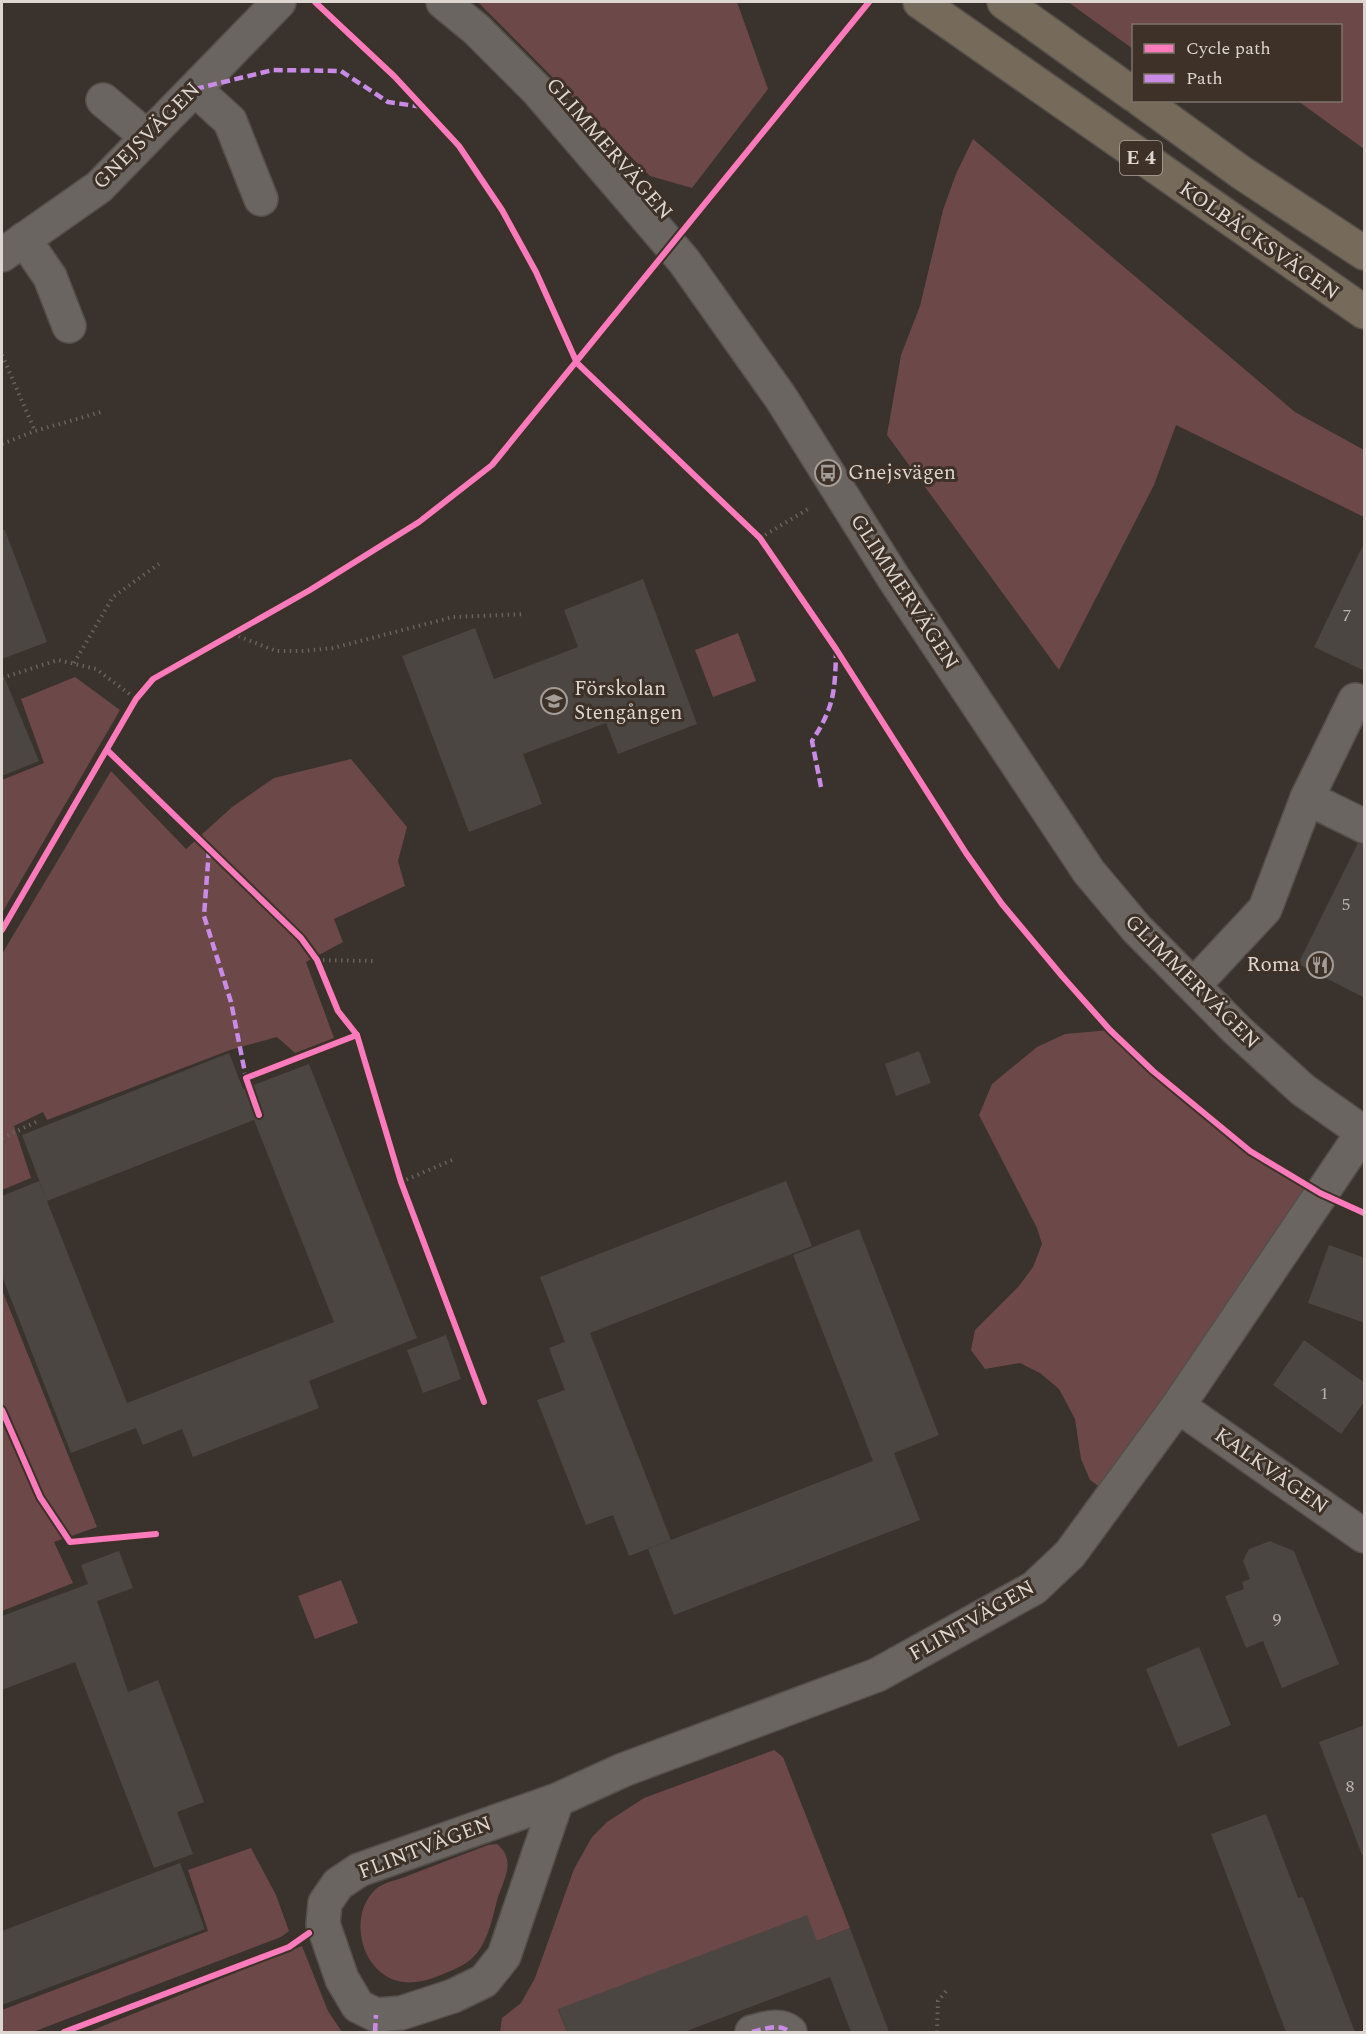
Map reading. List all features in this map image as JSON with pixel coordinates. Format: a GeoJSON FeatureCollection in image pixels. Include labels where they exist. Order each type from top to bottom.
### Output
{"type":"FeatureCollection","features":[{"type":"Feature","properties":{"kind":"highway","name":"KOLBÄCKSVÄGEN"},"geometry":{"type":"LineString","coordinates":[[920,2],[1365,312]]}},
{"type":"Feature","properties":{"kind":"highway"},"geometry":{"type":"LineString","coordinates":[[1004,2],[1132,94]]}},
{"type":"Feature","properties":{"kind":"highway","name":"E 4"},"geometry":{"type":"LineString","coordinates":[[1144,102],[1242,173],[1365,253]]}},
{"type":"Feature","properties":{"kind":"street","name":"GNEJSVÄGEN"},"geometry":{"type":"LineString","coordinates":[[13,247],[99,187],[279,2]]}},
{"type":"Feature","properties":{"kind":"street","name":"GLIMMERVÄGEN"},"geometry":{"type":"LineString","coordinates":[[443,2],[476,29],[537,90],[684,261],[781,398],[893,577],[1089,872],[1137,929],[1237,1030],[1303,1090],[1364,1133]]}},
{"type":"Feature","properties":{"kind":"street"},"geometry":{"type":"LineString","coordinates":[[195,89],[230,121],[261,199]]}},
{"type":"Feature","properties":{"kind":"street"},"geometry":{"type":"LineString","coordinates":[[103,100],[147,137]]}},
{"type":"Feature","properties":{"kind":"street"},"geometry":{"type":"LineString","coordinates":[[13,247],[50,277],[69,326]]}},
{"type":"Feature","properties":{"kind":"street"},"geometry":{"type":"LineString","coordinates":[[1194,985],[1265,909],[1307,798],[1355,700],[1365,705]]}},
{"type":"Feature","properties":{"kind":"street"},"geometry":{"type":"LineString","coordinates":[[1307,798],[1365,826]]}},
{"type":"Feature","properties":{"kind":"street","name":"FLINTVÄGEN"},"geometry":{"type":"LineString","coordinates":[[557,1800],[504,1956],[484,1980],[453,1996],[375,2024],[358,2006],[342,1979],[329,1949],[323,1924],[325,1903],[338,1884],[359,1870],[557,1800],[623,1770],[878,1675],[1034,1588],[1070,1554],[1178,1406],[1364,1133]]}},
{"type":"Feature","properties":{"kind":"street","name":"KALKVÄGEN"},"geometry":{"type":"LineString","coordinates":[[1178,1406],[1365,1536]]}},
{"type":"Feature","properties":{"kind":"street"},"geometry":{"type":"LineString","coordinates":[[752,2032],[772,2027],[786,2029],[790,2032]]}},
{"type":"Feature","properties":{"kind":"path"},"geometry":{"type":"LineString","coordinates":[[2,355],[35,430]]}},
{"type":"Feature","properties":{"kind":"path"},"geometry":{"type":"LineString","coordinates":[[2,444],[35,430],[101,412]]}},
{"type":"Feature","properties":{"kind":"path"},"geometry":{"type":"LineString","coordinates":[[760,538],[808,508],[807,501]]}},
{"type":"Feature","properties":{"kind":"path"},"geometry":{"type":"LineString","coordinates":[[755,533],[766,546]]}},
{"type":"Feature","properties":{"kind":"path"},"geometry":{"type":"LineString","coordinates":[[74,663],[112,597],[159,564]]}},
{"type":"Feature","properties":{"kind":"path"},"geometry":{"type":"LineString","coordinates":[[233,634],[276,651],[304,651],[333,648],[453,617],[525,614]]}},
{"type":"Feature","properties":{"kind":"path"},"geometry":{"type":"LineString","coordinates":[[223,640],[243,629]]}},
{"type":"Feature","properties":{"kind":"path"},"geometry":{"type":"LineString","coordinates":[[2,678],[58,660],[96,669],[136,699]]}},
{"type":"Feature","properties":{"kind":"path"},"geometry":{"type":"LineString","coordinates":[[130,709],[142,693]]}},
{"type":"Feature","properties":{"kind":"path"},"geometry":{"type":"LineString","coordinates":[[312,953],[321,970]]}},
{"type":"Feature","properties":{"kind":"path"},"geometry":{"type":"LineString","coordinates":[[317,960],[374,961]]}},
{"type":"Feature","properties":{"kind":"path"},"geometry":{"type":"LineString","coordinates":[[2,1138],[36,1122]]}},
{"type":"Feature","properties":{"kind":"path"},"geometry":{"type":"LineString","coordinates":[[401,1182],[452,1160]]}},
{"type":"Feature","properties":{"kind":"path"},"geometry":{"type":"LineString","coordinates":[[398,1170],[405,1193]]}},
{"type":"Feature","properties":{"kind":"path"},"geometry":{"type":"LineString","coordinates":[[937,2032],[938,2001],[947,1990]]}},
{"type":"Feature","properties":{"kind":"shaded area"},"geometry":{"type":"Polygon","coordinates":[[[478,2],[737,2],[768,89],[692,188],[650,176],[478,2]]]}},
{"type":"Feature","properties":{"kind":"shaded area"},"geometry":{"type":"Polygon","coordinates":[[[1068,2],[1364,2],[1364,149],[1299,102],[1342,102],[1342,24],[1132,24],[1132,48],[1068,2]]]}},
{"type":"Feature","properties":{"kind":"shaded area"},"geometry":{"type":"Polygon","coordinates":[[[973,139],[1295,412],[1364,450],[1364,517],[1176,425],[1154,485],[1059,670],[887,435],[901,355],[920,306],[943,210],[956,174],[973,139]]]}},
{"type":"Feature","properties":{"kind":"shaded area"},"geometry":{"type":"Polygon","coordinates":[[[738,633],[756,681],[713,697],[695,650],[738,633]]]}},
{"type":"Feature","properties":{"kind":"shaded area"},"geometry":{"type":"Polygon","coordinates":[[[75,677],[120,710],[2,913],[2,780],[44,763],[21,699],[75,677]]]}},
{"type":"Feature","properties":{"kind":"shaded area"},"geometry":{"type":"Polygon","coordinates":[[[351,759],[407,827],[398,861],[405,886],[334,919],[343,942],[306,962],[334,1038],[295,1053],[277,1037],[230,1050],[47,1120],[43,1112],[14,1126],[31,1178],[2,1190],[2,954],[111,771],[186,849],[232,807],[274,778],[351,759]]]}},
{"type":"Feature","properties":{"kind":"shaded area"},"geometry":{"type":"Polygon","coordinates":[[[1110,1030],[1194,1107],[1250,1151],[1320,1193],[1112,1496],[1090,1480],[1081,1459],[1075,1419],[1059,1389],[1040,1373],[1020,1363],[985,1369],[971,1350],[975,1330],[1019,1286],[1033,1267],[1042,1244],[1037,1228],[979,1115],[992,1084],[1037,1047],[1065,1034],[1110,1030]]]}},
{"type":"Feature","properties":{"kind":"shaded area"},"geometry":{"type":"Polygon","coordinates":[[[2,1290],[97,1527],[54,1542],[73,1583],[2,1611],[2,1290]]]}},
{"type":"Feature","properties":{"kind":"shaded area"},"geometry":{"type":"Polygon","coordinates":[[[341,1580],[358,1623],[315,1639],[298,1596],[341,1580]]]}},
{"type":"Feature","properties":{"kind":"shaded area"},"geometry":{"type":"Polygon","coordinates":[[[774,1750],[783,1757],[850,1928],[817,1941],[558,2010],[567,2032],[500,2032],[502,2018],[521,2003],[535,1978],[574,1869],[592,1837],[607,1822],[644,1798],[774,1750]]]}},
{"type":"Feature","properties":{"kind":"shaded area"},"geometry":{"type":"Polygon","coordinates":[[[497,1844],[503,1850],[508,1863],[506,1876],[488,1933],[473,1957],[453,1970],[415,1982],[398,1981],[385,1975],[374,1966],[362,1940],[360,1926],[362,1912],[368,1899],[377,1888],[488,1845],[497,1844]]]}},
{"type":"Feature","properties":{"kind":"shaded area"},"geometry":{"type":"Polygon","coordinates":[[[251,1848],[276,1895],[289,1931],[281,1937],[33,2032],[2,2032],[2,2010],[208,1931],[188,1870],[251,1848]]]}},
{"type":"Feature","properties":{"kind":"shaded area"},"geometry":{"type":"Polygon","coordinates":[[[302,1946],[328,2011],[342,2032],[88,2032],[302,1946]]]}},
{"type":"Feature","properties":{"kind":"building"},"geometry":{"type":"Polygon","coordinates":[[[2,530],[5,530],[47,642],[2,659],[2,530]]]}},
{"type":"Feature","properties":{"kind":"building"},"geometry":{"type":"Polygon","coordinates":[[[1365,541],[1365,671],[1314,647],[1365,541]]]}},
{"type":"Feature","properties":{"kind":"building","name":"Förskolan Stengången"},"geometry":{"type":"Polygon","coordinates":[[[643,579],[697,724],[618,754],[606,723],[523,754],[542,804],[469,832],[402,656],[475,628],[494,679],[578,647],[564,610],[643,579]]]}},
{"type":"Feature","properties":{"kind":"building"},"geometry":{"type":"Polygon","coordinates":[[[2,672],[39,761],[2,776],[2,672]]]}},
{"type":"Feature","properties":{"kind":"building"},"geometry":{"type":"Polygon","coordinates":[[[1358,843],[1365,845],[1365,998],[1298,964],[1358,843]]]}},
{"type":"Feature","properties":{"kind":"building"},"geometry":{"type":"Polygon","coordinates":[[[919,1051],[931,1083],[896,1096],[885,1064],[919,1051]]]}},
{"type":"Feature","properties":{"kind":"building"},"geometry":{"type":"Polygon","coordinates":[[[229,1053],[243,1089],[309,1064],[417,1338],[309,1381],[319,1408],[193,1457],[182,1429],[143,1445],[136,1428],[71,1453],[2,1276],[2,1196],[39,1181],[47,1201],[22,1135],[229,1053]],[[254,1120],[47,1201],[127,1403],[334,1322],[254,1120]]]}},
{"type":"Feature","properties":{"kind":"building"},"geometry":{"type":"Polygon","coordinates":[[[786,1181],[812,1246],[590,1333],[671,1540],[629,1556],[613,1515],[586,1525],[537,1400],[565,1390],[549,1348],[565,1342],[540,1277],[786,1181]]]}},
{"type":"Feature","properties":{"kind":"building"},"geometry":{"type":"Polygon","coordinates":[[[859,1229],[939,1435],[894,1453],[920,1520],[674,1615],[648,1549],[873,1461],[793,1255],[859,1229]]]}},
{"type":"Feature","properties":{"kind":"building"},"geometry":{"type":"Polygon","coordinates":[[[1329,1245],[1365,1258],[1365,1323],[1308,1303],[1329,1245]]]}},
{"type":"Feature","properties":{"kind":"building"},"geometry":{"type":"Polygon","coordinates":[[[446,1335],[461,1379],[423,1393],[407,1350],[446,1335]]]}},
{"type":"Feature","properties":{"kind":"building"},"geometry":{"type":"Polygon","coordinates":[[[1304,1340],[1365,1383],[1365,1401],[1341,1434],[1273,1385],[1304,1340]]]}},
{"type":"Feature","properties":{"kind":"building"},"geometry":{"type":"Polygon","coordinates":[[[1270,1541],[1294,1551],[1339,1664],[1282,1688],[1263,1641],[1246,1648],[1225,1596],[1244,1589],[1242,1582],[1250,1579],[1243,1561],[1249,1549],[1270,1541]]]}},
{"type":"Feature","properties":{"kind":"building"},"geometry":{"type":"Polygon","coordinates":[[[119,1551],[133,1588],[97,1601],[128,1692],[158,1680],[204,1802],[177,1812],[193,1854],[154,1868],[75,1662],[2,1690],[2,1616],[88,1584],[81,1565],[119,1551]]]}},
{"type":"Feature","properties":{"kind":"building"},"geometry":{"type":"Polygon","coordinates":[[[1199,1647],[1231,1725],[1178,1747],[1146,1669],[1199,1647]]]}},
{"type":"Feature","properties":{"kind":"building"},"geometry":{"type":"Polygon","coordinates":[[[1365,1725],[1365,1855],[1362,1855],[1319,1742],[1365,1725]]]}},
{"type":"Feature","properties":{"kind":"building"},"geometry":{"type":"Polygon","coordinates":[[[1266,1814],[1298,1898],[1303,1897],[1355,2032],[1286,2032],[1211,1834],[1266,1814]]]}},
{"type":"Feature","properties":{"kind":"building"},"geometry":{"type":"Polygon","coordinates":[[[180,1863],[205,1929],[2,2005],[2,1931],[180,1863]]]}},
{"type":"Feature","properties":{"kind":"building"},"geometry":{"type":"Polygon","coordinates":[[[807,1915],[817,1941],[850,1928],[889,2032],[851,2032],[830,1977],[684,2032],[567,2032],[558,2009],[807,1915]]]}},
{"type":"Feature","properties":{"kind":"marked path"},"geometry":{"type":"LineString","coordinates":[[195,89],[273,70],[341,71],[388,102],[423,107]]}},
{"type":"Feature","properties":{"kind":"marked path"},"geometry":{"type":"LineString","coordinates":[[821,787],[812,741],[825,718],[832,699],[836,652]]}},
{"type":"Feature","properties":{"kind":"marked path"},"geometry":{"type":"LineString","coordinates":[[209,849],[204,916],[231,1002],[246,1078]]}},
{"type":"Feature","properties":{"kind":"marked path"},"geometry":{"type":"LineString","coordinates":[[375,2032],[376,2015]]}},
{"type":"Feature","properties":{"kind":"marked path"},"geometry":{"type":"LineString","coordinates":[[752,2032],[777,2027],[790,2032]]}},
{"type":"Feature","properties":{"kind":"cycle path"},"geometry":{"type":"LineString","coordinates":[[315,2],[394,76],[459,146],[502,210],[536,272],[577,363],[760,538],[836,649],[966,853],[1002,904],[1062,976],[1110,1030],[1153,1071],[1250,1151],[1320,1193],[1364,1213]]}},
{"type":"Feature","properties":{"kind":"cycle path"},"geometry":{"type":"LineString","coordinates":[[2,930],[136,699],[153,679],[310,590],[419,522],[492,465],[869,2]]}},
{"type":"Feature","properties":{"kind":"cycle path"},"geometry":{"type":"LineString","coordinates":[[107,750],[301,938],[317,960],[338,1011],[357,1035],[401,1182],[484,1402]]}},
{"type":"Feature","properties":{"kind":"cycle path"},"geometry":{"type":"LineString","coordinates":[[259,1115],[246,1078],[357,1035]]}},
{"type":"Feature","properties":{"kind":"cycle path"},"geometry":{"type":"LineString","coordinates":[[2,1410],[40,1497],[70,1542],[156,1534]]}},
{"type":"Feature","properties":{"kind":"cycle path"},"geometry":{"type":"LineString","coordinates":[[64,2032],[289,1947],[309,1933]]}},
{"type":"Feature","properties":{"kind":"place","name":"Gnejsvägen"},"geometry":{"type":"Point","coordinates":[828,473]}},
{"type":"Feature","properties":{"kind":"place","name":"Förskolan Stengången"},"geometry":{"type":"Point","coordinates":[554,701]}},
{"type":"Feature","properties":{"kind":"place","name":"Roma"},"geometry":{"type":"Point","coordinates":[1320,965]}}]}
